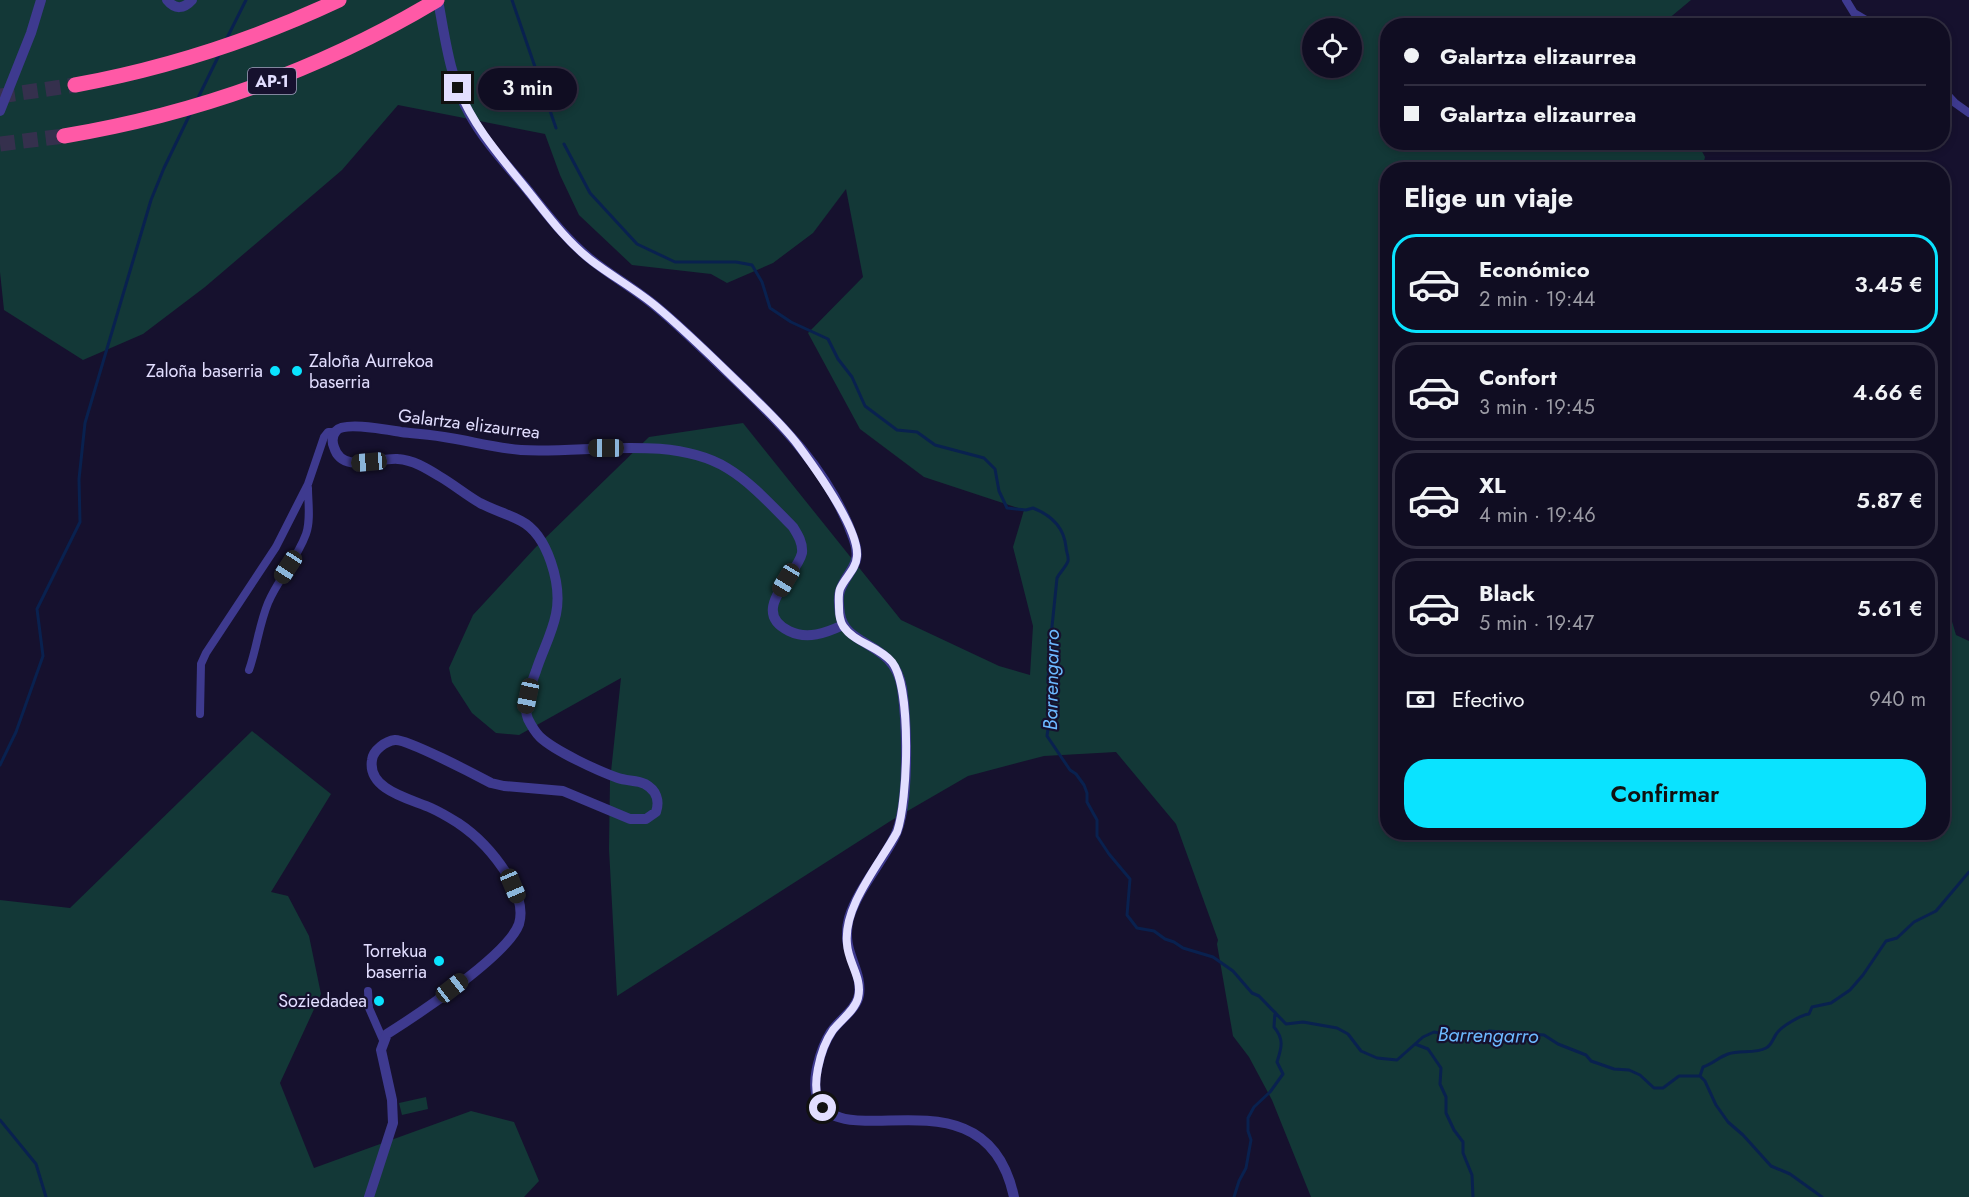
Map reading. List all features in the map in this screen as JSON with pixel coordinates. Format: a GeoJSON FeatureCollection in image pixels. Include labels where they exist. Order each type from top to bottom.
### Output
{"type":"FeatureCollection","features":[{"type":"Feature","properties":{"kind":"highway"},"geometry":{"type":"LineString","coordinates":[[75,85],[160,68],[235,44],[339,0]]}},
{"type":"Feature","properties":{"kind":"highway","name":"AP-1"},"geometry":{"type":"LineString","coordinates":[[64,136],[153,118],[202,105],[290,74],[370,38],[437,0]]}},
{"type":"Feature","properties":{"kind":"street"},"geometry":{"type":"LineString","coordinates":[[0,111],[31,33],[41,0]]}},
{"type":"Feature","properties":{"kind":"street"},"geometry":{"type":"LineString","coordinates":[[167,0],[173,6],[180,8],[187,6],[192,0]]}},
{"type":"Feature","properties":{"kind":"street"},"geometry":{"type":"LineString","coordinates":[[437,0],[458,88],[468,112],[491,146],[560,231],[592,261],[657,307],[772,415],[791,435],[827,486],[844,517],[857,553],[854,569],[840,589],[840,615],[843,625],[851,634],[889,658],[898,672],[902,688],[904,795],[901,822],[897,832],[858,898],[848,921],[847,944],[858,980],[858,1000],[831,1033],[825,1045],[816,1081],[816,1096],[819,1104],[830,1113],[857,1121],[938,1121],[963,1127],[980,1138],[998,1157],[1006,1169],[1014,1197]]}},
{"type":"Feature","properties":{"kind":"street"},"geometry":{"type":"LineString","coordinates":[[1846,0],[1854,13],[1862,18]]}},
{"type":"Feature","properties":{"kind":"street"},"geometry":{"type":"LineString","coordinates":[[1950,98],[1969,113]]}},
{"type":"Feature","properties":{"kind":"street","name":"Galartza elizaurrea"},"geometry":{"type":"LineString","coordinates":[[336,432],[344,427],[365,427],[451,438],[519,450],[622,448],[691,453],[707,458],[736,474],[793,527],[800,537],[801,556],[776,596],[774,615],[778,622],[783,628],[799,635],[823,633],[843,625]]}},
{"type":"Feature","properties":{"kind":"street"},"geometry":{"type":"LineString","coordinates":[[200,714],[201,664],[206,653],[276,547],[308,484],[324,437],[328,432],[336,432]]}},
{"type":"Feature","properties":{"kind":"street"},"geometry":{"type":"LineString","coordinates":[[336,432],[333,436],[334,449],[343,459],[355,463],[392,459],[411,462],[441,477],[480,503],[520,520],[530,527],[544,547],[553,568],[558,594],[552,631],[528,696],[525,711],[529,720],[535,731],[549,744],[603,772],[621,779],[644,783],[655,793],[658,805],[656,812],[646,819],[630,819],[563,791],[490,783],[414,746],[396,740],[384,744],[377,750],[372,760],[372,767],[377,779],[384,787],[434,809],[458,823],[487,847],[513,886],[519,899],[520,913],[516,930],[502,948],[439,998],[387,1034],[383,1040],[381,1050],[392,1100],[393,1123],[369,1197]]}},
{"type":"Feature","properties":{"kind":"street"},"geometry":{"type":"LineString","coordinates":[[249,670],[255,652],[259,626],[269,601],[306,533],[308,484]]}},
{"type":"Feature","properties":{"kind":"street"},"geometry":{"type":"LineString","coordinates":[[368,992],[369,1008],[383,1040]]}},
{"type":"Feature","properties":{"kind":"green space"},"geometry":{"type":"Polygon","coordinates":[[[0,0],[1691,0],[1669,18],[1380,18],[1380,150],[1701,150],[1705,157],[1704,162],[1380,162],[1380,840],[1950,840],[1950,615],[1956,635],[1969,641],[1969,1197],[1311,1197],[1272,1100],[1249,1057],[1233,1036],[1218,940],[1176,824],[1116,752],[1044,756],[968,776],[892,820],[617,996],[609,849],[610,781],[621,678],[519,735],[496,733],[472,713],[452,682],[449,668],[473,615],[535,548],[649,437],[743,423],[901,620],[999,666],[1030,675],[1033,626],[1013,547],[1024,510],[924,477],[860,429],[808,333],[863,277],[846,189],[813,233],[773,263],[727,283],[711,274],[632,265],[579,215],[560,175],[545,134],[398,105],[342,170],[205,287],[143,334],[83,360],[4,310],[0,272],[0,0]]]}},
{"type":"Feature","properties":{"kind":"green space"},"geometry":{"type":"Polygon","coordinates":[[[252,731],[331,794],[271,892],[288,896],[309,936],[321,994],[280,1083],[314,1168],[471,1111],[514,1122],[539,1181],[524,1197],[0,1197],[0,900],[70,908],[252,731]]]}},
{"type":"Feature","properties":{"kind":"green space"},"geometry":{"type":"Polygon","coordinates":[[[426,1097],[428,1109],[402,1115],[399,1103],[426,1097]]]}},
{"type":"Feature","properties":{"kind":"waterway"},"geometry":{"type":"LineString","coordinates":[[227,38],[246,0]]}},
{"type":"Feature","properties":{"kind":"waterway","name":"Barrengarro"},"geometry":{"type":"LineString","coordinates":[[512,0],[556,128]]}},
{"type":"Feature","properties":{"kind":"waterway"},"geometry":{"type":"LineString","coordinates":[[197,100],[219,55]]}},
{"type":"Feature","properties":{"kind":"waterway"},"geometry":{"type":"LineString","coordinates":[[0,765],[16,732],[43,656],[37,609],[80,522],[79,479],[85,423],[151,200],[191,112]]}},
{"type":"Feature","properties":{"kind":"waterway","name":"Barrengarro"},"geometry":{"type":"LineString","coordinates":[[564,144],[590,193],[637,244],[675,262],[736,262],[752,265],[762,282],[770,308],[791,322],[828,339],[838,359],[852,377],[865,406],[897,430],[917,432],[935,445],[984,458],[995,469],[999,491],[1007,508],[1026,510],[1033,508],[1056,523],[1063,533],[1068,561],[1057,578],[1048,682],[1053,693],[1047,736],[1070,770],[1084,785],[1087,802],[1097,820],[1097,836],[1130,879],[1127,915],[1137,928],[1154,931],[1183,948],[1213,957],[1233,971],[1252,993],[1259,996],[1286,1024],[1303,1022],[1337,1028],[1348,1034],[1361,1051],[1377,1058],[1397,1060],[1423,1037],[1434,1032],[1468,1039],[1489,1031],[1544,1035],[1558,1044],[1586,1055],[1591,1061],[1640,1075],[1654,1088],[1663,1088],[1679,1076],[1700,1076],[1728,1122],[1771,1166],[1790,1174],[1822,1197]]}},
{"type":"Feature","properties":{"kind":"waterway"},"geometry":{"type":"LineString","coordinates":[[1700,1076],[1703,1067],[1725,1055],[1766,1048],[1779,1030],[1787,1024],[1809,1014],[1812,1007],[1831,1003],[1850,990],[1886,941],[1897,938],[1914,922],[1936,911],[1969,872]]}},
{"type":"Feature","properties":{"kind":"waterway"},"geometry":{"type":"LineString","coordinates":[[1234,1197],[1246,1168],[1251,1140],[1248,1118],[1254,1107],[1270,1092],[1283,1074],[1277,1062],[1281,1044],[1280,1036],[1274,1027],[1275,1012]]}},
{"type":"Feature","properties":{"kind":"waterway"},"geometry":{"type":"LineString","coordinates":[[1415,1044],[1428,1049],[1441,1068],[1440,1084],[1446,1097],[1446,1113],[1463,1142],[1463,1153],[1472,1175],[1473,1197]]}},
{"type":"Feature","properties":{"kind":"waterway"},"geometry":{"type":"LineString","coordinates":[[0,1120],[36,1164],[46,1197]]}},
{"type":"Feature","properties":{"kind":"tunnel"},"geometry":{"type":"LineString","coordinates":[[0,96],[75,85]]}},
{"type":"Feature","properties":{"kind":"tunnel"},"geometry":{"type":"LineString","coordinates":[[0,144],[64,136]]}},
{"type":"Feature","properties":{"kind":"place","name":"Zaloña baserria"},"geometry":{"type":"Point","coordinates":[275,371]}},
{"type":"Feature","properties":{"kind":"place","name":"Zaloña Aurrekoa baserria"},"geometry":{"type":"Point","coordinates":[297,371]}},
{"type":"Feature","properties":{"kind":"place","name":"Torrekua baserria"},"geometry":{"type":"Point","coordinates":[439,961]}},
{"type":"Feature","properties":{"kind":"place","name":"Soziedadea"},"geometry":{"type":"Point","coordinates":[379,1001]}},
{"type":"Feature","properties":{"kind":"route"},"geometry":{"type":"LineString","coordinates":[[458,88],[468,112],[491,146],[560,231],[592,261],[657,307],[791,435],[839,506],[854,541],[857,558],[854,569],[840,589],[840,615],[843,625],[851,634],[889,658],[898,672],[902,688],[906,766],[901,822],[858,898],[848,921],[848,954],[860,991],[853,1008],[836,1026],[825,1045],[815,1088],[819,1104],[823,1108]]}}]}
